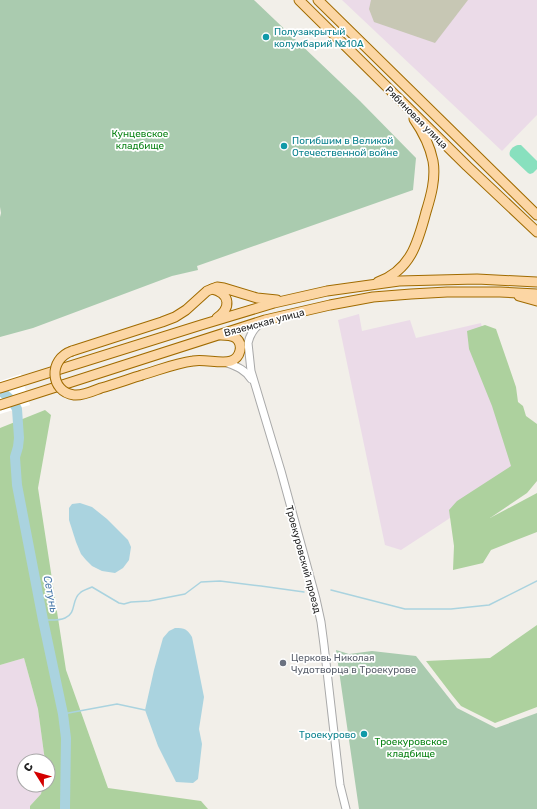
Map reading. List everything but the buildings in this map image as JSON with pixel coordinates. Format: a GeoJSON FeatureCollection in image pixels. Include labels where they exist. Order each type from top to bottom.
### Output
{"type":"FeatureCollection","features":[{"type":"Feature","properties":{"kind":"main road","name":"Рябиновая улица"},"geometry":{"type":"LineString","coordinates":[[299,0],[467,166],[537,232]]}},
{"type":"Feature","properties":{"kind":"main road","name":"Рябиновая улица"},"geometry":{"type":"LineString","coordinates":[[318,0],[537,215]]}},
{"type":"Feature","properties":{"kind":"main road"},"geometry":{"type":"LineString","coordinates":[[365,287],[398,271],[407,261],[418,242],[432,192],[434,177],[433,161],[427,141],[420,127],[404,103]]}},
{"type":"Feature","properties":{"kind":"main road","name":"Вяземская улица"},"geometry":{"type":"LineString","coordinates":[[0,388],[213,321],[286,300],[327,291],[365,287],[399,281],[477,279],[537,282]]}},
{"type":"Feature","properties":{"kind":"main road"},"geometry":{"type":"LineString","coordinates":[[218,334],[229,335],[234,337],[239,342],[239,353],[229,361],[207,360],[182,363],[82,394],[71,394],[64,391],[58,385],[55,378],[55,370],[59,360],[65,354],[174,317],[186,310],[211,289],[216,287],[257,298],[286,300]]}},
{"type":"Feature","properties":{"kind":"main road"},"geometry":{"type":"LineString","coordinates":[[211,289],[223,294],[227,304],[223,314],[213,321]]}},
{"type":"Feature","properties":{"kind":"main road","name":"Вяземская улица"},"geometry":{"type":"LineString","coordinates":[[0,405],[218,334],[265,320],[330,304],[373,297],[447,292],[537,294]]}},
{"type":"Feature","properties":{"kind":"main road"},"geometry":{"type":"LineString","coordinates":[[500,292],[537,301]]}},
{"type":"Feature","properties":{"kind":"street"},"geometry":{"type":"LineString","coordinates":[[229,361],[238,357],[243,351],[254,330],[265,320]]}},
{"type":"Feature","properties":{"kind":"street","name":"Троекуровский проезд"},"geometry":{"type":"LineString","coordinates":[[249,339],[248,343],[251,371],[254,383],[283,479],[321,622],[340,785],[346,809]]}},
{"type":"Feature","properties":{"kind":"street"},"geometry":{"type":"LineString","coordinates":[[239,342],[251,371]]}},
{"type":"Feature","properties":{"kind":"street"},"geometry":{"type":"LineString","coordinates":[[229,361],[244,364],[251,371]]}},
{"type":"Feature","properties":{"kind":"street"},"geometry":{"type":"LineString","coordinates":[[229,361],[249,375],[254,383]]}},
{"type":"Feature","properties":{"kind":"shaded area"},"geometry":{"type":"Polygon","coordinates":[[[342,0],[537,0],[537,115],[502,151],[342,0]]]}},
{"type":"Feature","properties":{"kind":"shaded area"},"geometry":{"type":"Polygon","coordinates":[[[371,0],[468,0],[435,43],[374,22],[369,9],[371,0]]]}},
{"type":"Feature","properties":{"kind":"shaded area"},"geometry":{"type":"Polygon","coordinates":[[[359,314],[362,331],[410,320],[416,338],[481,323],[517,468],[447,520],[401,550],[385,545],[338,320],[359,314]]]}},
{"type":"Feature","properties":{"kind":"shaded area"},"geometry":{"type":"Polygon","coordinates":[[[24,658],[38,709],[44,753],[16,753],[16,793],[41,793],[30,806],[30,809],[0,809],[0,665],[24,658]]]}},
{"type":"Feature","properties":{"kind":"green space","name":"Кунцевское кладбище"},"geometry":{"type":"Polygon","coordinates":[[[0,0],[254,0],[360,101],[416,158],[413,190],[197,266],[198,270],[172,276],[33,328],[0,337],[0,0]]]}},
{"type":"Feature","properties":{"kind":"green space"},"geometry":{"type":"Polygon","coordinates":[[[521,145],[537,161],[537,169],[533,173],[528,173],[510,156],[511,149],[521,145]]]}},
{"type":"Feature","properties":{"kind":"green space"},"geometry":{"type":"Polygon","coordinates":[[[485,325],[496,329],[516,387],[518,402],[523,406],[526,416],[537,424],[537,481],[527,493],[490,518],[537,493],[537,532],[491,550],[483,563],[453,570],[454,546],[449,510],[457,501],[511,466],[492,406],[469,349],[467,331],[485,325]]]}},
{"type":"Feature","properties":{"kind":"green space"},"geometry":{"type":"Polygon","coordinates":[[[45,410],[51,415],[38,488],[66,670],[108,788],[201,801],[208,809],[30,809],[30,806],[41,793],[56,793],[56,753],[44,753],[38,709],[24,658],[0,665],[0,428],[45,410]]]}},
{"type":"Feature","properties":{"kind":"green space"},"geometry":{"type":"Polygon","coordinates":[[[537,625],[537,707],[495,723],[461,706],[426,661],[490,658],[537,625]]]}},
{"type":"Feature","properties":{"kind":"green space","name":"Троекуровское кладбище"},"geometry":{"type":"Polygon","coordinates":[[[336,650],[349,654],[372,651],[416,656],[457,708],[496,728],[537,713],[537,809],[359,809],[336,650]]]}},
{"type":"Feature","properties":{"kind":"water"},"geometry":{"type":"Polygon","coordinates":[[[80,503],[92,507],[107,519],[128,540],[131,547],[129,560],[123,568],[115,573],[102,571],[92,566],[81,554],[69,520],[69,508],[72,504],[80,503]]]}},
{"type":"Feature","properties":{"kind":"water"},"geometry":{"type":"Polygon","coordinates":[[[175,628],[181,628],[189,632],[192,637],[204,697],[199,729],[202,744],[198,779],[193,783],[176,782],[158,746],[145,710],[163,638],[169,631],[175,628]]]}},
{"type":"Feature","properties":{"kind":"pier"},"geometry":{"type":"Polygon","coordinates":[[[21,374],[30,405],[0,414],[0,381],[21,374]]]}},
{"type":"Feature","properties":{"kind":"waterway","name":"Сетунь"},"geometry":{"type":"LineString","coordinates":[[0,390],[13,402],[17,409],[19,438],[15,457],[17,485],[63,714],[66,738],[65,809]]}},
{"type":"Feature","properties":{"kind":"waterway"},"geometry":{"type":"LineString","coordinates":[[43,620],[60,620],[69,616],[73,610],[77,596],[83,591],[92,587],[119,603],[124,604],[185,594],[201,582],[220,581],[304,592]]}},
{"type":"Feature","properties":{"kind":"waterway"},"geometry":{"type":"LineString","coordinates":[[331,590],[405,609],[451,609],[489,605],[537,581]]}},
{"type":"Feature","properties":{"kind":"waterway"},"geometry":{"type":"LineString","coordinates":[[63,714],[117,704],[145,710]]}},
{"type":"Feature","properties":{"kind":"place","name":"Полузакрытый колумбарий №10А"},"geometry":{"type":"Point","coordinates":[266,37]}},
{"type":"Feature","properties":{"kind":"place","name":"Погибшим в Великой Отечественной войне"},"geometry":{"type":"Point","coordinates":[284,146]}},
{"type":"Feature","properties":{"kind":"place","name":"Церковь Николая Чудотворца в Троекурове"},"geometry":{"type":"Point","coordinates":[283,663]}},
{"type":"Feature","properties":{"kind":"place","name":"Троекурово"},"geometry":{"type":"Point","coordinates":[364,734]}}]}
